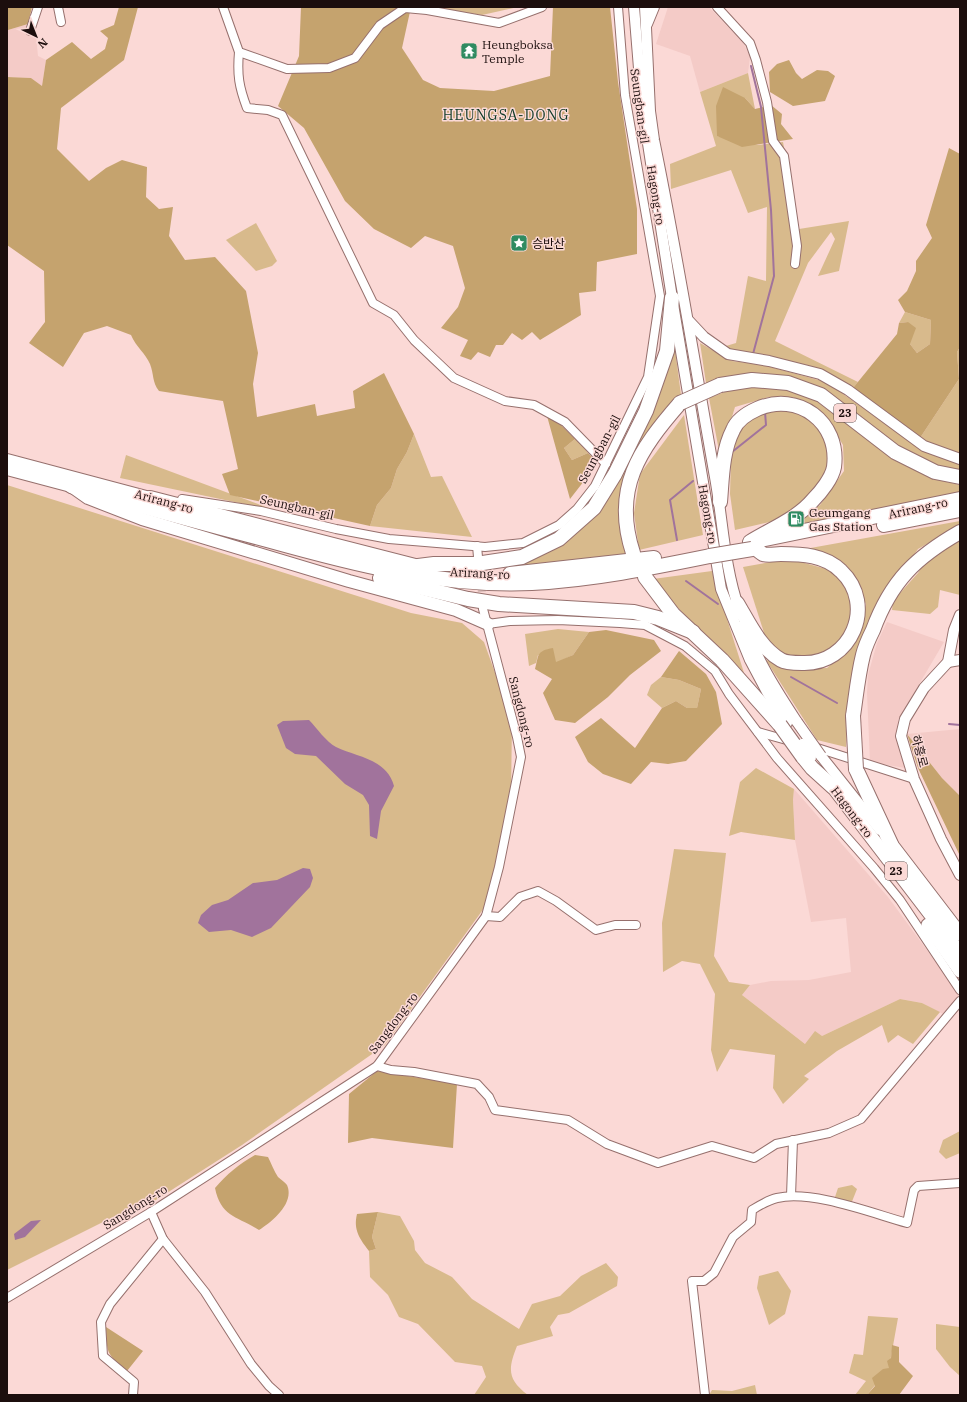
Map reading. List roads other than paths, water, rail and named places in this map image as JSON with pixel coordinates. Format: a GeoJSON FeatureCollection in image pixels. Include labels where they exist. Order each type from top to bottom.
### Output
{"type":"FeatureCollection","features":[{"type":"Feature","properties":{"kind":"highway"},"geometry":{"type":"LineString","coordinates":[[418,566],[434,564],[476,564],[522,557],[559,539],[594,508],[615,474],[648,405],[667,351],[672,298]]}},
{"type":"Feature","properties":{"kind":"highway","name":"23"},"geometry":{"type":"LineString","coordinates":[[634,553],[627,534],[625,504],[631,475],[656,430],[680,403],[720,385],[752,380],[788,383],[821,395],[895,452],[935,472],[960,477]]}},
{"type":"Feature","properties":{"kind":"highway"},"geometry":{"type":"LineString","coordinates":[[720,502],[725,454],[733,429],[747,413],[769,404],[787,403],[808,410],[824,423],[834,444],[834,468],[823,489],[801,512],[750,546],[763,554],[802,554],[825,560],[840,570],[850,581],[856,595],[858,610],[856,624],[846,643],[831,658],[814,664],[782,661],[769,652],[758,638],[737,603]]}},
{"type":"Feature","properties":{"kind":"highway","name":"Arirang-ro"},"geometry":{"type":"LineString","coordinates":[[71,486],[326,556],[420,576],[475,582],[531,583],[634,571],[709,553]]}},
{"type":"Feature","properties":{"kind":"highway","name":"Arirang-ro"},"geometry":{"type":"LineString","coordinates":[[150,498],[437,570],[516,574],[709,553],[960,510]]}},
{"type":"Feature","properties":{"kind":"highway","name":"Arirang-ro"},"geometry":{"type":"LineString","coordinates":[[750,546],[960,500]]}},
{"type":"Feature","properties":{"kind":"highway","name":"23"},"geometry":{"type":"LineString","coordinates":[[887,848],[856,769],[853,716],[863,654],[882,606],[895,584],[933,547],[960,532]]}},
{"type":"Feature","properties":{"kind":"highway"},"geometry":{"type":"LineString","coordinates":[[326,556],[336,563],[356,572],[468,599],[543,607],[634,612],[658,618],[693,632]]}},
{"type":"Feature","properties":{"kind":"highway","name":"23"},"geometry":{"type":"LineString","coordinates":[[645,577],[673,614],[722,660],[783,724],[807,757],[812,768],[833,787]]}},
{"type":"Feature","properties":{"kind":"main road","name":"Arirang-ro"},"geometry":{"type":"LineString","coordinates":[[7,460],[150,498]]}},
{"type":"Feature","properties":{"kind":"main road","name":"Arirang-ro"},"geometry":{"type":"LineString","coordinates":[[7,469],[71,486]]}},
{"type":"Feature","properties":{"kind":"main road"},"geometry":{"type":"LineString","coordinates":[[71,486],[88,498],[142,519],[349,581],[456,610],[488,624]]}},
{"type":"Feature","properties":{"kind":"main road","name":"Hagong-ro"},"geometry":{"type":"LineString","coordinates":[[833,787],[960,934]]}},
{"type":"Feature","properties":{"kind":"main road"},"geometry":{"type":"LineString","coordinates":[[887,848],[960,971]]}},
{"type":"Feature","properties":{"kind":"main road","name":"Hagong-ro"},"geometry":{"type":"LineString","coordinates":[[887,848],[960,953]]}},
{"type":"Feature","properties":{"kind":"street"},"geometry":{"type":"LineString","coordinates":[[30,31],[38,7]]}},
{"type":"Feature","properties":{"kind":"street"},"geometry":{"type":"LineString","coordinates":[[58,7],[61,22]]}},
{"type":"Feature","properties":{"kind":"street"},"geometry":{"type":"LineString","coordinates":[[223,7],[240,52],[238,72],[239,87],[248,108],[268,110],[282,115],[373,303],[394,315],[414,340],[454,378],[505,401],[534,405],[565,422],[606,464]]}},
{"type":"Feature","properties":{"kind":"street"},"geometry":{"type":"LineString","coordinates":[[240,52],[287,69],[329,68],[355,58],[380,25],[405,8],[427,10],[499,23],[542,7]]}},
{"type":"Feature","properties":{"kind":"street","name":"Seungban-gil"},"geometry":{"type":"LineString","coordinates":[[150,498],[154,493],[191,501],[246,508],[336,529],[389,539],[477,546],[523,543],[559,525],[577,509],[595,486],[648,377],[660,296],[625,95],[618,7]]}},
{"type":"Feature","properties":{"kind":"street","name":"Hagong-ro"},"geometry":{"type":"LineString","coordinates":[[634,7],[642,105],[672,298],[721,588],[750,660],[783,724]]}},
{"type":"Feature","properties":{"kind":"street","name":"Hagong-ro"},"geometry":{"type":"LineString","coordinates":[[645,7],[650,111],[653,133],[689,321],[720,502],[724,549],[737,603],[753,648],[774,686],[797,722],[887,848]]}},
{"type":"Feature","properties":{"kind":"street"},"geometry":{"type":"LineString","coordinates":[[646,26],[654,7]]}},
{"type":"Feature","properties":{"kind":"street"},"geometry":{"type":"LineString","coordinates":[[717,7],[750,43],[756,60],[767,102],[773,141],[784,156],[797,246],[795,264]]}},
{"type":"Feature","properties":{"kind":"street"},"geometry":{"type":"LineString","coordinates":[[689,321],[704,337],[728,354],[769,361],[820,374],[848,390],[924,446],[960,458]]}},
{"type":"Feature","properties":{"kind":"street"},"geometry":{"type":"LineString","coordinates":[[477,546],[478,557]]}},
{"type":"Feature","properties":{"kind":"street","name":"Sangdong-ro"},"geometry":{"type":"LineString","coordinates":[[7,1298],[151,1212],[377,1066],[486,916],[499,867],[521,757],[517,736],[483,609]]}},
{"type":"Feature","properties":{"kind":"street"},"geometry":{"type":"LineString","coordinates":[[960,616],[954,630],[948,662],[960,660]]}},
{"type":"Feature","properties":{"kind":"street"},"geometry":{"type":"LineString","coordinates":[[488,624],[510,621],[558,620],[645,625],[685,646],[715,671],[729,694],[777,758],[874,868],[900,900],[960,990]]}},
{"type":"Feature","properties":{"kind":"street","name":"하흥로"},"geometry":{"type":"LineString","coordinates":[[948,662],[924,688],[905,719],[901,736],[914,779],[941,839],[960,875]]}},
{"type":"Feature","properties":{"kind":"street"},"geometry":{"type":"LineString","coordinates":[[758,732],[827,750],[866,765],[914,779]]}},
{"type":"Feature","properties":{"kind":"street"},"geometry":{"type":"LineString","coordinates":[[486,916],[500,918],[520,897],[538,891],[556,901],[596,930],[615,925],[636,924]]}},
{"type":"Feature","properties":{"kind":"street"},"geometry":{"type":"LineString","coordinates":[[377,1066],[391,1070],[414,1072],[477,1084],[489,1097],[495,1110],[568,1120],[606,1144],[658,1163],[712,1146],[754,1158],[776,1144],[829,1134],[861,1119],[960,1002]]}},
{"type":"Feature","properties":{"kind":"street"},"geometry":{"type":"LineString","coordinates":[[791,1196],[793,1140]]}},
{"type":"Feature","properties":{"kind":"street"},"geometry":{"type":"LineString","coordinates":[[705,1395],[692,1281],[704,1281],[714,1273],[732,1236],[751,1222],[752,1210],[762,1203],[777,1198],[791,1196],[824,1199],[907,1223],[914,1190],[918,1186],[960,1183]]}},
{"type":"Feature","properties":{"kind":"street"},"geometry":{"type":"LineString","coordinates":[[151,1212],[163,1239],[205,1292],[251,1364],[268,1386],[279,1395]]}},
{"type":"Feature","properties":{"kind":"street"},"geometry":{"type":"LineString","coordinates":[[133,1395],[134,1382],[103,1356],[101,1322],[110,1304],[163,1239]]}},
{"type":"Feature","properties":{"kind":"waterway"},"geometry":{"type":"LineString","coordinates":[[751,66],[761,107],[771,210],[774,276],[753,354]]}},
{"type":"Feature","properties":{"kind":"waterway"},"geometry":{"type":"LineString","coordinates":[[732,452],[766,425],[765,412]]}},
{"type":"Feature","properties":{"kind":"waterway"},"geometry":{"type":"LineString","coordinates":[[677,540],[670,500],[693,481]]}},
{"type":"Feature","properties":{"kind":"waterway"},"geometry":{"type":"LineString","coordinates":[[686,581],[718,604]]}},
{"type":"Feature","properties":{"kind":"waterway"},"geometry":{"type":"LineString","coordinates":[[791,677],[837,703]]}},
{"type":"Feature","properties":{"kind":"waterway"},"geometry":{"type":"LineString","coordinates":[[949,724],[960,725]]}},
{"type":"Feature","properties":{"kind":"tunnel"},"geometry":{"type":"LineString","coordinates":[[479,560],[483,604]]}},
{"type":"Feature","properties":{"kind":"place","name":"Heungboksa Temple"},"geometry":{"type":"Point","coordinates":[469,51]}},
{"type":"Feature","properties":{"kind":"place","name":"승반산"},"geometry":{"type":"Point","coordinates":[519,243]}},
{"type":"Feature","properties":{"kind":"place","name":"Geumgang Gas Station"},"geometry":{"type":"Point","coordinates":[796,519]}},
{"type":"Feature","properties":{"kind":"district","name":"HEUNGSA-DONG"},"geometry":{"type":"Point","coordinates":[506,115]}}]}
